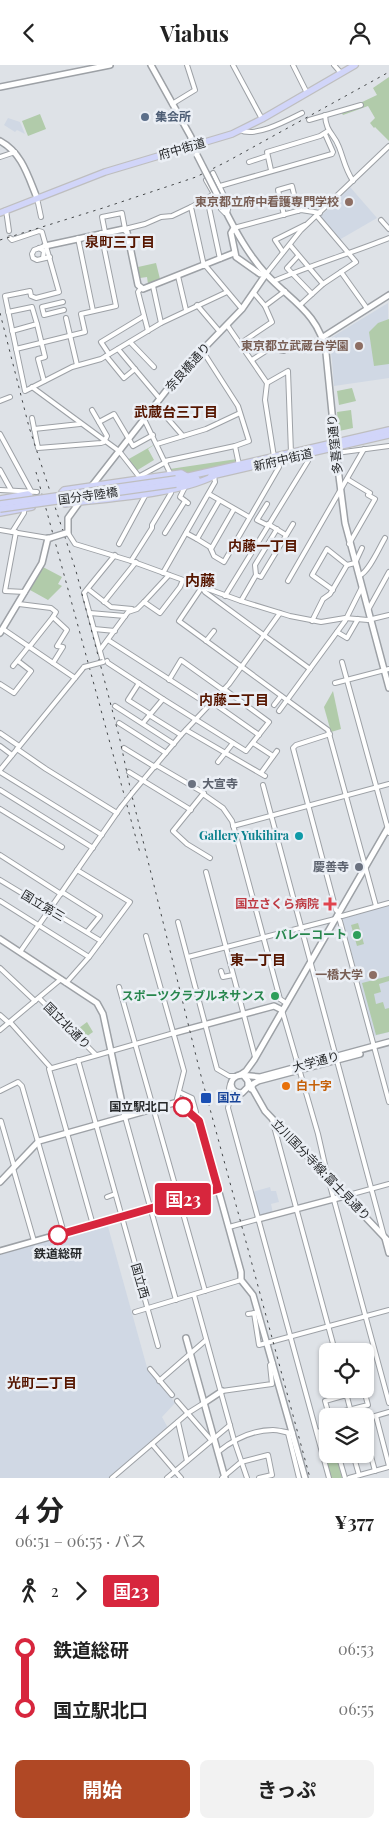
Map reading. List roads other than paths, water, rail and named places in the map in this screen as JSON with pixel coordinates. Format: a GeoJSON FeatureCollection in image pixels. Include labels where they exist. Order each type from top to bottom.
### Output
{"type":"FeatureCollection","features":[{"type":"Feature","properties":{"kind":"main road","name":"府中街道"},"geometry":{"type":"LineString","coordinates":[[3,212],[115,169],[223,137],[240,130],[355,65]]}},
{"type":"Feature","properties":{"kind":"main road","name":"新府中街道"},"geometry":{"type":"LineString","coordinates":[[174,479],[335,448],[389,433]]}},
{"type":"Feature","properties":{"kind":"main road","name":"新府中街道"},"geometry":{"type":"LineString","coordinates":[[174,479],[214,476],[291,453],[335,448]]}},
{"type":"Feature","properties":{"kind":"main road"},"geometry":{"type":"LineString","coordinates":[[174,479],[140,478],[62,491],[64,503],[79,502],[185,487],[214,476]]}},
{"type":"Feature","properties":{"kind":"main road","name":"国分寺陸橋"},"geometry":{"type":"LineString","coordinates":[[0,504],[174,479]]}},
{"type":"Feature","properties":{"kind":"main road","name":"国分寺陸橋"},"geometry":{"type":"LineString","coordinates":[[0,509],[174,479]]}},
{"type":"Feature","properties":{"kind":"main road"},"geometry":{"type":"LineString","coordinates":[[0,499],[12,494],[28,494],[32,507],[0,513]]}},
{"type":"Feature","properties":{"kind":"street"},"geometry":{"type":"LineString","coordinates":[[0,87],[110,65]]}},
{"type":"Feature","properties":{"kind":"street"},"geometry":{"type":"LineString","coordinates":[[151,65],[192,139],[192,145],[226,211]]}},
{"type":"Feature","properties":{"kind":"street"},"geometry":{"type":"LineString","coordinates":[[172,104],[196,90],[187,65]]}},
{"type":"Feature","properties":{"kind":"street"},"geometry":{"type":"LineString","coordinates":[[233,65],[262,119]]}},
{"type":"Feature","properties":{"kind":"street"},"geometry":{"type":"LineString","coordinates":[[293,65],[308,93]]}},
{"type":"Feature","properties":{"kind":"street"},"geometry":{"type":"LineString","coordinates":[[334,65],[341,73]]}},
{"type":"Feature","properties":{"kind":"street"},"geometry":{"type":"LineString","coordinates":[[309,120],[361,105]]}},
{"type":"Feature","properties":{"kind":"street"},"geometry":{"type":"LineString","coordinates":[[240,130],[245,133],[258,131],[302,113]]}},
{"type":"Feature","properties":{"kind":"street"},"geometry":{"type":"LineString","coordinates":[[209,186],[332,154],[326,133],[325,115]]}},
{"type":"Feature","properties":{"kind":"street"},"geometry":{"type":"LineString","coordinates":[[271,171],[267,151],[326,133],[334,137],[346,170],[353,181]]}},
{"type":"Feature","properties":{"kind":"street"},"geometry":{"type":"LineString","coordinates":[[0,141],[15,152],[23,164],[37,198],[41,217]]}},
{"type":"Feature","properties":{"kind":"street"},"geometry":{"type":"LineString","coordinates":[[300,305],[323,284],[356,262],[319,215],[298,211],[234,228],[231,233],[234,253],[239,260],[260,274],[266,274],[306,225],[319,215],[389,146]]}},
{"type":"Feature","properties":{"kind":"street"},"geometry":{"type":"LineString","coordinates":[[0,151],[0,157],[15,152]]}},
{"type":"Feature","properties":{"kind":"street"},"geometry":{"type":"LineString","coordinates":[[249,162],[268,156]]}},
{"type":"Feature","properties":{"kind":"street"},"geometry":{"type":"LineString","coordinates":[[213,173],[229,206],[226,211]]}},
{"type":"Feature","properties":{"kind":"street"},"geometry":{"type":"LineString","coordinates":[[206,180],[222,213],[226,211]]}},
{"type":"Feature","properties":{"kind":"street"},"geometry":{"type":"LineString","coordinates":[[284,215],[278,190],[292,186],[298,211]]}},
{"type":"Feature","properties":{"kind":"street"},"geometry":{"type":"LineString","coordinates":[[50,257],[37,260],[33,258],[33,252],[45,246],[125,229],[145,224],[161,217],[172,216],[214,195]]}},
{"type":"Feature","properties":{"kind":"street"},"geometry":{"type":"LineString","coordinates":[[207,199],[220,259]]}},
{"type":"Feature","properties":{"kind":"street"},"geometry":{"type":"LineString","coordinates":[[191,207],[204,265],[242,309]]}},
{"type":"Feature","properties":{"kind":"street","name":"多喜窪通り"},"geometry":{"type":"LineString","coordinates":[[226,211],[248,251],[266,274],[315,321],[323,337],[340,491],[350,544],[387,670],[389,688]]}},
{"type":"Feature","properties":{"kind":"street"},"geometry":{"type":"LineString","coordinates":[[3,212],[9,231]]}},
{"type":"Feature","properties":{"kind":"street"},"geometry":{"type":"LineString","coordinates":[[16,349],[85,332],[81,315],[116,306],[102,217],[122,213],[138,285],[141,288],[146,289],[234,253]]}},
{"type":"Feature","properties":{"kind":"street"},"geometry":{"type":"LineString","coordinates":[[381,220],[389,229]]}},
{"type":"Feature","properties":{"kind":"street"},"geometry":{"type":"LineString","coordinates":[[284,252],[274,240],[302,225],[306,225]]}},
{"type":"Feature","properties":{"kind":"street"},"geometry":{"type":"LineString","coordinates":[[10,238],[12,240],[40,231],[50,257],[59,292],[36,297],[31,296],[30,291],[5,296],[25,391],[77,365],[101,359],[161,323],[227,292]]}},
{"type":"Feature","properties":{"kind":"street"},"geometry":{"type":"LineString","coordinates":[[78,238],[93,311]]}},
{"type":"Feature","properties":{"kind":"street"},"geometry":{"type":"LineString","coordinates":[[274,281],[389,238]]}},
{"type":"Feature","properties":{"kind":"street"},"geometry":{"type":"LineString","coordinates":[[290,245],[323,284]]}},
{"type":"Feature","properties":{"kind":"street"},"geometry":{"type":"LineString","coordinates":[[38,248],[45,253],[43,258]]}},
{"type":"Feature","properties":{"kind":"street"},"geometry":{"type":"LineString","coordinates":[[298,256],[287,267],[312,294]]}},
{"type":"Feature","properties":{"kind":"street"},"geometry":{"type":"LineString","coordinates":[[342,272],[366,307]]}},
{"type":"Feature","properties":{"kind":"street","name":"奈良橋通り"},"geometry":{"type":"LineString","coordinates":[[67,533],[68,518],[91,486],[180,373],[242,309],[266,274]]}},
{"type":"Feature","properties":{"kind":"street"},"geometry":{"type":"LineString","coordinates":[[178,276],[186,310]]}},
{"type":"Feature","properties":{"kind":"street"},"geometry":{"type":"LineString","coordinates":[[153,286],[161,323]]}},
{"type":"Feature","properties":{"kind":"street"},"geometry":{"type":"LineString","coordinates":[[141,288],[138,292],[148,331]]}},
{"type":"Feature","properties":{"kind":"street"},"geometry":{"type":"LineString","coordinates":[[265,306],[285,291]]}},
{"type":"Feature","properties":{"kind":"street"},"geometry":{"type":"LineString","coordinates":[[241,343],[272,323],[265,306],[254,293]]}},
{"type":"Feature","properties":{"kind":"street"},"geometry":{"type":"LineString","coordinates":[[323,337],[388,297]]}},
{"type":"Feature","properties":{"kind":"street"},"geometry":{"type":"LineString","coordinates":[[63,302],[42,307],[44,315],[64,310]]}},
{"type":"Feature","properties":{"kind":"street"},"geometry":{"type":"LineString","coordinates":[[196,305],[220,333]]}},
{"type":"Feature","properties":{"kind":"street"},"geometry":{"type":"LineString","coordinates":[[8,312],[32,307],[45,357],[38,359],[44,381]]}},
{"type":"Feature","properties":{"kind":"street"},"geometry":{"type":"LineString","coordinates":[[135,369],[124,378],[100,342],[144,316]]}},
{"type":"Feature","properties":{"kind":"street"},"geometry":{"type":"LineString","coordinates":[[66,318],[77,365]]}},
{"type":"Feature","properties":{"kind":"street"},"geometry":{"type":"LineString","coordinates":[[12,331],[37,324]]}},
{"type":"Feature","properties":{"kind":"street"},"geometry":{"type":"LineString","coordinates":[[186,533],[211,549],[214,556],[224,562],[279,467],[265,400],[267,383],[227,325]]}},
{"type":"Feature","properties":{"kind":"street"},"geometry":{"type":"LineString","coordinates":[[130,342],[154,367]]}},
{"type":"Feature","properties":{"kind":"street"},"geometry":{"type":"LineString","coordinates":[[252,361],[275,345],[279,351],[284,351]]}},
{"type":"Feature","properties":{"kind":"street"},"geometry":{"type":"LineString","coordinates":[[118,349],[160,399]]}},
{"type":"Feature","properties":{"kind":"street"},"geometry":{"type":"LineString","coordinates":[[32,387],[80,425],[119,451],[140,478],[165,461],[236,446],[248,441],[238,406],[202,350]]}},
{"type":"Feature","properties":{"kind":"street"},"geometry":{"type":"LineString","coordinates":[[267,383],[288,371],[291,453]]}},
{"type":"Feature","properties":{"kind":"street"},"geometry":{"type":"LineString","coordinates":[[0,401],[10,397]]}},
{"type":"Feature","properties":{"kind":"street"},"geometry":{"type":"LineString","coordinates":[[155,404],[183,436]]}},
{"type":"Feature","properties":{"kind":"street"},"geometry":{"type":"LineString","coordinates":[[92,409],[107,436],[104,442]]}},
{"type":"Feature","properties":{"kind":"street"},"geometry":{"type":"LineString","coordinates":[[157,444],[206,429],[240,413]]}},
{"type":"Feature","properties":{"kind":"street"},"geometry":{"type":"LineString","coordinates":[[99,422],[114,414],[133,446],[153,435]]}},
{"type":"Feature","properties":{"kind":"street"},"geometry":{"type":"LineString","coordinates":[[32,418],[38,448],[104,442]]}},
{"type":"Feature","properties":{"kind":"street"},"geometry":{"type":"LineString","coordinates":[[144,419],[174,479]]}},
{"type":"Feature","properties":{"kind":"street"},"geometry":{"type":"LineString","coordinates":[[34,429],[80,425]]}},
{"type":"Feature","properties":{"kind":"street"},"geometry":{"type":"LineString","coordinates":[[0,434],[31,491]]}},
{"type":"Feature","properties":{"kind":"street"},"geometry":{"type":"LineString","coordinates":[[236,446],[239,465]]}},
{"type":"Feature","properties":{"kind":"street"},"geometry":{"type":"LineString","coordinates":[[335,448],[364,449],[389,446]]}},
{"type":"Feature","properties":{"kind":"street"},"geometry":{"type":"LineString","coordinates":[[288,581],[364,449]]}},
{"type":"Feature","properties":{"kind":"street"},"geometry":{"type":"LineString","coordinates":[[225,596],[308,461],[306,454]]}},
{"type":"Feature","properties":{"kind":"street"},"geometry":{"type":"LineString","coordinates":[[0,470],[12,494]]}},
{"type":"Feature","properties":{"kind":"street"},"geometry":{"type":"LineString","coordinates":[[163,573],[215,482],[214,476]]}},
{"type":"Feature","properties":{"kind":"street"},"geometry":{"type":"LineString","coordinates":[[348,479],[370,493],[368,495],[375,499],[350,544]]}},
{"type":"Feature","properties":{"kind":"street"},"geometry":{"type":"LineString","coordinates":[[165,533],[187,502],[180,497],[185,487]]}},
{"type":"Feature","properties":{"kind":"street"},"geometry":{"type":"LineString","coordinates":[[0,489],[12,494],[37,492]]}},
{"type":"Feature","properties":{"kind":"street"},"geometry":{"type":"LineString","coordinates":[[104,602],[134,562],[152,525],[171,493],[171,489]]}},
{"type":"Feature","properties":{"kind":"street"},"geometry":{"type":"LineString","coordinates":[[118,544],[129,522],[134,519],[146,493]]}},
{"type":"Feature","properties":{"kind":"street"},"geometry":{"type":"LineString","coordinates":[[208,494],[249,517]]}},
{"type":"Feature","properties":{"kind":"street"},"geometry":{"type":"LineString","coordinates":[[197,539],[219,501]]}},
{"type":"Feature","properties":{"kind":"street"},"geometry":{"type":"LineString","coordinates":[[267,504],[257,520],[286,535]]}},
{"type":"Feature","properties":{"kind":"street"},"geometry":{"type":"LineString","coordinates":[[211,549],[234,509]]}},
{"type":"Feature","properties":{"kind":"street"},"geometry":{"type":"LineString","coordinates":[[24,510],[14,532],[5,591],[25,592]]}},
{"type":"Feature","properties":{"kind":"street"},"geometry":{"type":"LineString","coordinates":[[256,575],[260,577],[293,524]]}},
{"type":"Feature","properties":{"kind":"street"},"geometry":{"type":"LineString","coordinates":[[241,601],[256,575],[255,565],[277,529]]}},
{"type":"Feature","properties":{"kind":"street"},"geometry":{"type":"LineString","coordinates":[[0,530],[49,538],[67,533],[75,544],[115,555],[225,596],[312,621],[321,622],[346,618],[371,619],[389,615]]}},
{"type":"Feature","properties":{"kind":"street"},"geometry":{"type":"LineString","coordinates":[[49,538],[42,563],[1,631],[29,646],[75,678]]}},
{"type":"Feature","properties":{"kind":"street"},"geometry":{"type":"LineString","coordinates":[[359,576],[363,575],[385,538]]}},
{"type":"Feature","properties":{"kind":"street"},"geometry":{"type":"LineString","coordinates":[[312,621],[323,599],[330,594],[347,565],[355,563],[362,548]]}},
{"type":"Feature","properties":{"kind":"street"},"geometry":{"type":"LineString","coordinates":[[332,590],[312,575],[327,549],[347,565]]}},
{"type":"Feature","properties":{"kind":"street"},"geometry":{"type":"LineString","coordinates":[[115,555],[84,593],[100,650],[105,661],[246,751],[269,722],[181,660],[169,679]]}},
{"type":"Feature","properties":{"kind":"street"},"geometry":{"type":"LineString","coordinates":[[368,610],[389,572]]}},
{"type":"Feature","properties":{"kind":"street"},"geometry":{"type":"LineString","coordinates":[[100,650],[125,616],[144,602],[169,575]]}},
{"type":"Feature","properties":{"kind":"street"},"geometry":{"type":"LineString","coordinates":[[144,602],[160,613],[180,587],[183,580]]}},
{"type":"Feature","properties":{"kind":"street"},"geometry":{"type":"LineString","coordinates":[[202,587],[205,592],[310,669]]}},
{"type":"Feature","properties":{"kind":"street"},"geometry":{"type":"LineString","coordinates":[[202,587],[178,619],[328,730],[376,906]]}},
{"type":"Feature","properties":{"kind":"street"},"geometry":{"type":"LineString","coordinates":[[279,711],[337,632],[362,587]]}},
{"type":"Feature","properties":{"kind":"street"},"geometry":{"type":"LineString","coordinates":[[88,589],[111,607],[135,610]]}},
{"type":"Feature","properties":{"kind":"street"},"geometry":{"type":"LineString","coordinates":[[14,666],[56,612],[51,608],[19,604]]}},
{"type":"Feature","properties":{"kind":"street"},"geometry":{"type":"LineString","coordinates":[[90,613],[125,616]]}},
{"type":"Feature","properties":{"kind":"street"},"geometry":{"type":"LineString","coordinates":[[20,952],[121,807],[181,735],[242,667],[280,613]]}},
{"type":"Feature","properties":{"kind":"street"},"geometry":{"type":"LineString","coordinates":[[52,617],[67,630],[57,646],[63,647],[53,663]]}},
{"type":"Feature","properties":{"kind":"street"},"geometry":{"type":"LineString","coordinates":[[337,632],[347,638],[358,619]]}},
{"type":"Feature","properties":{"kind":"street"},"geometry":{"type":"LineString","coordinates":[[94,629],[114,631]]}},
{"type":"Feature","properties":{"kind":"street"},"geometry":{"type":"LineString","coordinates":[[206,641],[214,631]]}},
{"type":"Feature","properties":{"kind":"street"},"geometry":{"type":"LineString","coordinates":[[108,640],[259,735]]}},
{"type":"Feature","properties":{"kind":"street"},"geometry":{"type":"LineString","coordinates":[[0,684],[14,693],[31,671],[18,661]]}},
{"type":"Feature","properties":{"kind":"street"},"geometry":{"type":"LineString","coordinates":[[102,835],[0,771],[84,667],[105,661]]}},
{"type":"Feature","properties":{"kind":"street"},"geometry":{"type":"LineString","coordinates":[[329,1478],[228,1108],[231,1100],[228,1089],[232,1078],[239,1075],[252,1062],[365,866],[389,829],[342,662]]}},
{"type":"Feature","properties":{"kind":"street"},"geometry":{"type":"LineString","coordinates":[[335,683],[387,670]]}},
{"type":"Feature","properties":{"kind":"street"},"geometry":{"type":"LineString","coordinates":[[128,700],[139,683]]}},
{"type":"Feature","properties":{"kind":"street"},"geometry":{"type":"LineString","coordinates":[[274,705],[281,695]]}},
{"type":"Feature","properties":{"kind":"street"},"geometry":{"type":"LineString","coordinates":[[123,697],[181,735]]}},
{"type":"Feature","properties":{"kind":"street"},"geometry":{"type":"LineString","coordinates":[[143,723],[163,699]]}},
{"type":"Feature","properties":{"kind":"street"},"geometry":{"type":"LineString","coordinates":[[115,706],[174,744]]}},
{"type":"Feature","properties":{"kind":"street"},"geometry":{"type":"LineString","coordinates":[[119,723],[166,753]]}},
{"type":"Feature","properties":{"kind":"street"},"geometry":{"type":"LineString","coordinates":[[186,730],[265,776]]}},
{"type":"Feature","properties":{"kind":"street"},"geometry":{"type":"LineString","coordinates":[[0,733],[46,769],[117,813]]}},
{"type":"Feature","properties":{"kind":"street"},"geometry":{"type":"LineString","coordinates":[[330,734],[296,745],[293,748],[337,916],[340,921],[389,1102]]}},
{"type":"Feature","properties":{"kind":"street"},"geometry":{"type":"LineString","coordinates":[[218,762],[233,743]]}},
{"type":"Feature","properties":{"kind":"street"},"geometry":{"type":"LineString","coordinates":[[253,743],[273,755]]}},
{"type":"Feature","properties":{"kind":"street"},"geometry":{"type":"LineString","coordinates":[[0,746],[12,755]]}},
{"type":"Feature","properties":{"kind":"street"},"geometry":{"type":"LineString","coordinates":[[124,748],[204,793]]}},
{"type":"Feature","properties":{"kind":"street"},"geometry":{"type":"LineString","coordinates":[[261,773],[277,751]]}},
{"type":"Feature","properties":{"kind":"street"},"geometry":{"type":"LineString","coordinates":[[129,772],[191,810]]}},
{"type":"Feature","properties":{"kind":"street"},"geometry":{"type":"LineString","coordinates":[[233,827],[389,784]]}},
{"type":"Feature","properties":{"kind":"street"},"geometry":{"type":"LineString","coordinates":[[263,785],[389,1253]]}},
{"type":"Feature","properties":{"kind":"street"},"geometry":{"type":"LineString","coordinates":[[0,790],[93,848]]}},
{"type":"Feature","properties":{"kind":"street"},"geometry":{"type":"LineString","coordinates":[[210,858],[187,844],[173,831],[203,794],[223,808],[229,815],[280,999],[286,1003]]}},
{"type":"Feature","properties":{"kind":"street"},"geometry":{"type":"LineString","coordinates":[[0,809],[62,847]]}},
{"type":"Feature","properties":{"kind":"street"},"geometry":{"type":"LineString","coordinates":[[0,855],[100,916],[86,932]]}},
{"type":"Feature","properties":{"kind":"street"},"geometry":{"type":"LineString","coordinates":[[66,983],[89,957],[130,902],[77,870]]}},
{"type":"Feature","properties":{"kind":"street"},"geometry":{"type":"LineString","coordinates":[[206,872],[244,1014],[254,1075],[260,1079],[256,1088],[258,1101]]}},
{"type":"Feature","properties":{"kind":"street","name":"国立第三"},"geometry":{"type":"LineString","coordinates":[[0,880],[101,941]]}},
{"type":"Feature","properties":{"kind":"street"},"geometry":{"type":"LineString","coordinates":[[0,901],[89,957]]}},
{"type":"Feature","properties":{"kind":"street"},"geometry":{"type":"LineString","coordinates":[[188,957],[389,903]]}},
{"type":"Feature","properties":{"kind":"street"},"geometry":{"type":"LineString","coordinates":[[178,922],[217,1069],[229,1076],[239,1075]]}},
{"type":"Feature","properties":{"kind":"street"},"geometry":{"type":"LineString","coordinates":[[146,936],[184,1073],[176,1103]]}},
{"type":"Feature","properties":{"kind":"street"},"geometry":{"type":"LineString","coordinates":[[0,939],[97,1003],[103,1014],[125,1117],[176,1300]]}},
{"type":"Feature","properties":{"kind":"street","name":"国立北通り"},"geometry":{"type":"LineString","coordinates":[[0,968],[37,999],[96,1055]]}},
{"type":"Feature","properties":{"kind":"street"},"geometry":{"type":"LineString","coordinates":[[221,971],[223,977],[233,975]]}},
{"type":"Feature","properties":{"kind":"street"},"geometry":{"type":"LineString","coordinates":[[0,1030],[61,979]]}},
{"type":"Feature","properties":{"kind":"street"},"geometry":{"type":"LineString","coordinates":[[119,987],[205,1291]]}},
{"type":"Feature","properties":{"kind":"street"},"geometry":{"type":"LineString","coordinates":[[51,1068],[135,1043],[274,1006],[282,1010],[389,1403]]}},
{"type":"Feature","properties":{"kind":"street"},"geometry":{"type":"LineString","coordinates":[[0,1015],[9,1022],[51,1068]]}},
{"type":"Feature","properties":{"kind":"street","name":"大学通り"},"geometry":{"type":"LineString","coordinates":[[239,1075],[250,1079],[260,1079],[389,1044]]}},
{"type":"Feature","properties":{"kind":"street","name":"国立西"},"geometry":{"type":"LineString","coordinates":[[78,1060],[158,1346]]}},
{"type":"Feature","properties":{"kind":"street"},"geometry":{"type":"LineString","coordinates":[[240,1093],[247,1090],[252,1062]]}},
{"type":"Feature","properties":{"kind":"street"},"geometry":{"type":"LineString","coordinates":[[51,1068],[49,1069],[93,1225]]}},
{"type":"Feature","properties":{"kind":"street"},"geometry":{"type":"LineString","coordinates":[[250,1079],[251,1088],[258,1101]]}},
{"type":"Feature","properties":{"kind":"street","name":"大学通り"},"geometry":{"type":"LineString","coordinates":[[251,1088],[260,1079]]}},
{"type":"Feature","properties":{"kind":"street"},"geometry":{"type":"LineString","coordinates":[[0,1091],[12,1084],[21,1083],[64,1233]]}},
{"type":"Feature","properties":{"kind":"street"},"geometry":{"type":"LineString","coordinates":[[230,1084],[234,1091],[258,1101]]}},
{"type":"Feature","properties":{"kind":"street"},"geometry":{"type":"LineString","coordinates":[[247,1095],[251,1088]]}},
{"type":"Feature","properties":{"kind":"street"},"geometry":{"type":"LineString","coordinates":[[179,1092],[191,1097],[196,1112],[193,1116]]}},
{"type":"Feature","properties":{"kind":"street","name":"立川国分寺線;富士見通り"},"geometry":{"type":"LineString","coordinates":[[258,1101],[272,1119],[387,1240]]}},
{"type":"Feature","properties":{"kind":"street"},"geometry":{"type":"LineString","coordinates":[[0,1179],[38,1141],[176,1103],[198,1120],[200,1124],[241,1272],[241,1280],[252,1292],[259,1345],[389,1310]]}},
{"type":"Feature","properties":{"kind":"street"},"geometry":{"type":"LineString","coordinates":[[272,1119],[333,1343]]}},
{"type":"Feature","properties":{"kind":"street"},"geometry":{"type":"LineString","coordinates":[[0,1122],[34,1241]]}},
{"type":"Feature","properties":{"kind":"street"},"geometry":{"type":"LineString","coordinates":[[229,1227],[389,1184]]}},
{"type":"Feature","properties":{"kind":"street"},"geometry":{"type":"LineString","coordinates":[[0,1251],[218,1189]]}},
{"type":"Feature","properties":{"kind":"street"},"geometry":{"type":"LineString","coordinates":[[107,1197],[115,1194]]}},
{"type":"Feature","properties":{"kind":"street"},"geometry":{"type":"LineString","coordinates":[[135,1311],[241,1280]]}},
{"type":"Feature","properties":{"kind":"street"},"geometry":{"type":"LineString","coordinates":[[194,1295],[246,1478]]}},
{"type":"Feature","properties":{"kind":"street"},"geometry":{"type":"LineString","coordinates":[[248,1314],[256,1313]]}},
{"type":"Feature","properties":{"kind":"street"},"geometry":{"type":"LineString","coordinates":[[256,1313],[273,1363],[299,1478]]}},
{"type":"Feature","properties":{"kind":"street"},"geometry":{"type":"LineString","coordinates":[[186,1338],[212,1439],[218,1452],[224,1477],[241,1462],[268,1455],[272,1475],[259,1478]]}},
{"type":"Feature","properties":{"kind":"street"},"geometry":{"type":"LineString","coordinates":[[159,1381],[206,1340]]}},
{"type":"Feature","properties":{"kind":"street"},"geometry":{"type":"LineString","coordinates":[[112,1478],[188,1413],[222,1391],[272,1384],[270,1365],[273,1363]]}},
{"type":"Feature","properties":{"kind":"street"},"geometry":{"type":"LineString","coordinates":[[150,1369],[172,1395]]}},
{"type":"Feature","properties":{"kind":"street"},"geometry":{"type":"LineString","coordinates":[[327,1408],[325,1401],[336,1398]]}},
{"type":"Feature","properties":{"kind":"street"},"geometry":{"type":"LineString","coordinates":[[354,1408],[368,1405],[366,1398]]}},
{"type":"Feature","properties":{"kind":"street"},"geometry":{"type":"LineString","coordinates":[[177,1401],[212,1439]]}},
{"type":"Feature","properties":{"kind":"street"},"geometry":{"type":"LineString","coordinates":[[349,1478],[389,1467],[376,1416],[389,1412]]}},
{"type":"Feature","properties":{"kind":"street"},"geometry":{"type":"LineString","coordinates":[[178,1422],[187,1461]]}},
{"type":"Feature","properties":{"kind":"street"},"geometry":{"type":"LineString","coordinates":[[167,1478],[230,1425]]}},
{"type":"Feature","properties":{"kind":"street"},"geometry":{"type":"LineString","coordinates":[[218,1452],[234,1440],[270,1430],[290,1433]]}},
{"type":"Feature","properties":{"kind":"street"},"geometry":{"type":"LineString","coordinates":[[290,1433],[305,1478]]}},
{"type":"Feature","properties":{"kind":"street"},"geometry":{"type":"LineString","coordinates":[[152,1444],[181,1478]]}},
{"type":"Feature","properties":{"kind":"street"},"geometry":{"type":"LineString","coordinates":[[341,1463],[345,1478]]}},
{"type":"Feature","properties":{"kind":"street"},"geometry":{"type":"LineString","coordinates":[[356,1463],[359,1475]]}},
{"type":"Feature","properties":{"kind":"street"},"geometry":{"type":"LineString","coordinates":[[373,1463],[375,1471]]}},
{"type":"Feature","properties":{"kind":"street"},"geometry":{"type":"LineString","coordinates":[[368,1473],[369,1478]]}},
{"type":"Feature","properties":{"kind":"railway"},"geometry":{"type":"LineString","coordinates":[[0,240],[196,177],[389,72]]}},
{"type":"Feature","properties":{"kind":"railway"},"geometry":{"type":"LineString","coordinates":[[0,313],[29,427],[76,571],[120,740],[200,1072],[310,1478]]}},
{"type":"Feature","properties":{"kind":"railway"},"geometry":{"type":"LineString","coordinates":[[36,472],[140,853]]}},
{"type":"Feature","properties":{"kind":"place","name":"集会所"},"geometry":{"type":"Point","coordinates":[145,117]}},
{"type":"Feature","properties":{"kind":"place","name":"東京都立府中看護専門学校"},"geometry":{"type":"Point","coordinates":[349,202]}},
{"type":"Feature","properties":{"kind":"place","name":"東京都立武蔵台学園"},"geometry":{"type":"Point","coordinates":[359,346]}},
{"type":"Feature","properties":{"kind":"place","name":"大宣寺"},"geometry":{"type":"Point","coordinates":[192,784]}},
{"type":"Feature","properties":{"kind":"place","name":"Gallery Yukihira"},"geometry":{"type":"Point","coordinates":[299,836]}},
{"type":"Feature","properties":{"kind":"place","name":"慶善寺"},"geometry":{"type":"Point","coordinates":[359,867]}},
{"type":"Feature","properties":{"kind":"place","name":"国立さくら病院"},"geometry":{"type":"Point","coordinates":[330,904]}},
{"type":"Feature","properties":{"kind":"place","name":"バレーコート"},"geometry":{"type":"Point","coordinates":[357,935]}},
{"type":"Feature","properties":{"kind":"place","name":"一橋大学"},"geometry":{"type":"Point","coordinates":[373,975]}},
{"type":"Feature","properties":{"kind":"place","name":"スポーツクラブルネサンス"},"geometry":{"type":"Point","coordinates":[275,996]}},
{"type":"Feature","properties":{"kind":"place","name":"白十字"},"geometry":{"type":"Point","coordinates":[286,1086]}},
{"type":"Feature","properties":{"kind":"place","name":"国立"},"geometry":{"type":"Point","coordinates":[206,1098]}},
{"type":"Feature","properties":{"kind":"place","name":"国立駅北口"},"geometry":{"type":"Point","coordinates":[183,1107]}},
{"type":"Feature","properties":{"kind":"place","name":"鉄道総研"},"geometry":{"type":"Point","coordinates":[58,1235]}},
{"type":"Feature","properties":{"kind":"district","name":"泉町三丁目"},"geometry":{"type":"Point","coordinates":[120,242]}},
{"type":"Feature","properties":{"kind":"district","name":"武蔵台三丁目"},"geometry":{"type":"Point","coordinates":[176,412]}},
{"type":"Feature","properties":{"kind":"district","name":"内藤一丁目"},"geometry":{"type":"Point","coordinates":[263,546]}},
{"type":"Feature","properties":{"kind":"district","name":"内藤"},"geometry":{"type":"Point","coordinates":[200,581]}},
{"type":"Feature","properties":{"kind":"district","name":"内藤二丁目"},"geometry":{"type":"Point","coordinates":[234,700]}},
{"type":"Feature","properties":{"kind":"district","name":"東一丁目"},"geometry":{"type":"Point","coordinates":[258,960]}},
{"type":"Feature","properties":{"kind":"district","name":"光町二丁目"},"geometry":{"type":"Point","coordinates":[42,1383]}}]}
